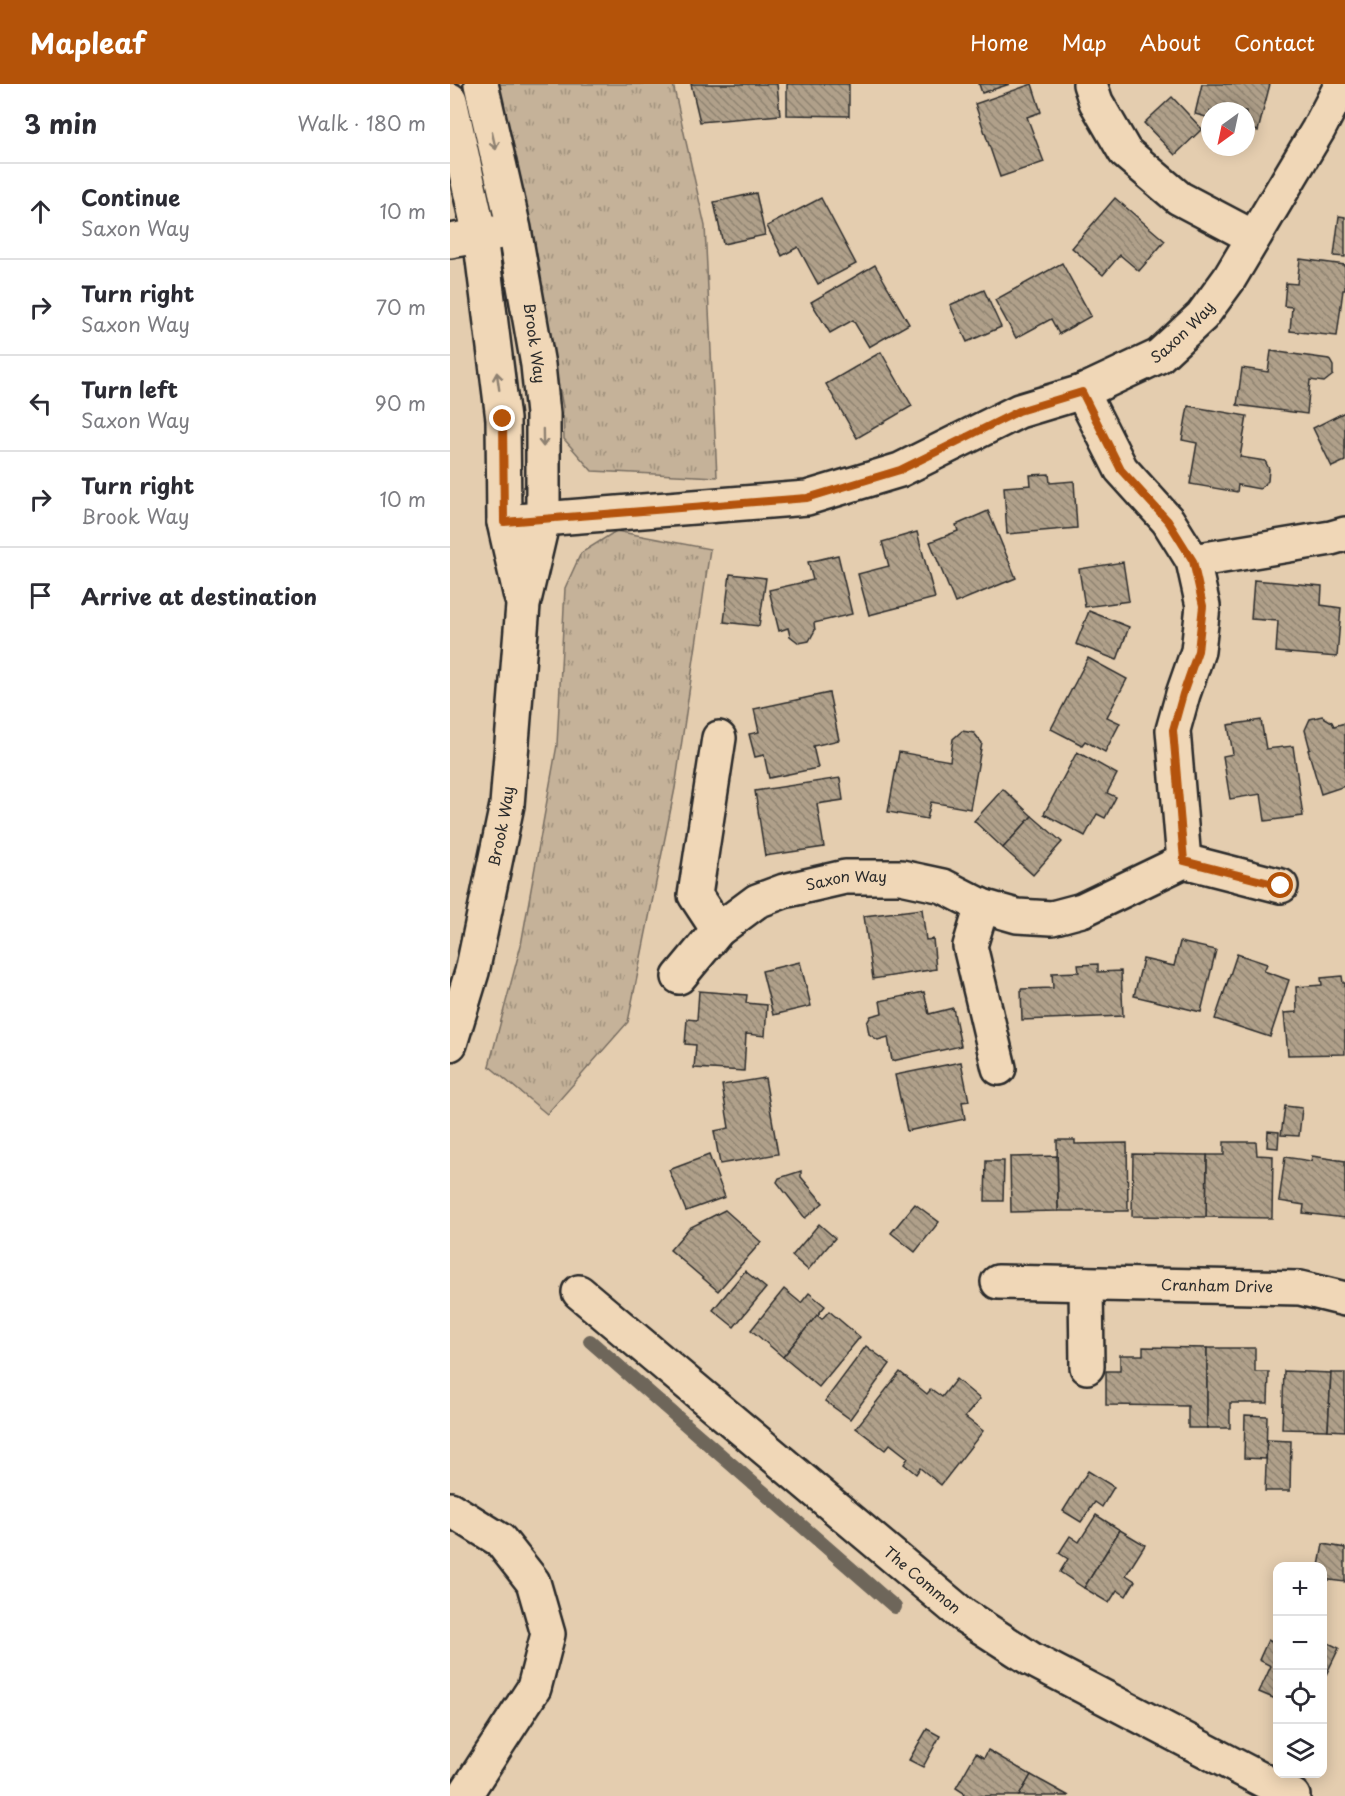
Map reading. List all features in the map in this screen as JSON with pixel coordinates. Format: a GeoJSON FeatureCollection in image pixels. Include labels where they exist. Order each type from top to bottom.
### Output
{"type":"FeatureCollection","features":[{"type":"Feature","properties":{"kind":"street","name":"Brook Way"},"geometry":{"type":"LineString","coordinates":[[450,1044],[472,972],[507,805],[523,605],[543,520],[543,414],[538,365],[514,229],[481,84]]}},
{"type":"Feature","properties":{"kind":"street"},"geometry":{"type":"LineString","coordinates":[[1090,84],[1096,102],[1125,152],[1179,198],[1253,237]]}},
{"type":"Feature","properties":{"kind":"street","name":"Saxon Way"},"geometry":{"type":"LineString","coordinates":[[504,522],[807,498],[900,470],[1019,411],[1082,392],[1159,356],[1202,316],[1229,279],[1318,130],[1342,84]]}},
{"type":"Feature","properties":{"kind":"street","name":"Brook Way"},"geometry":{"type":"LineString","coordinates":[[450,100],[465,239],[503,419],[504,522],[523,605]]}},
{"type":"Feature","properties":{"kind":"street"},"geometry":{"type":"LineString","coordinates":[[465,239],[514,229]]}},
{"type":"Feature","properties":{"kind":"street"},"geometry":{"type":"LineString","coordinates":[[1082,392],[1121,470],[1168,521],[1193,561],[1203,606],[1198,651],[1173,730],[1184,861],[1281,886]]}},
{"type":"Feature","properties":{"kind":"street"},"geometry":{"type":"LineString","coordinates":[[1193,561],[1345,534]]}},
{"type":"Feature","properties":{"kind":"street"},"geometry":{"type":"LineString","coordinates":[[718,930],[695,895],[719,738]]}},
{"type":"Feature","properties":{"kind":"street","name":"Saxon Way"},"geometry":{"type":"LineString","coordinates":[[679,976],[718,930],[757,901],[784,891],[845,877],[901,877],[943,886],[982,906],[1017,916],[1052,918],[1082,910],[1184,861]]}},
{"type":"Feature","properties":{"kind":"street"},"geometry":{"type":"LineString","coordinates":[[982,906],[970,946],[999,1068]]}},
{"type":"Feature","properties":{"kind":"street","name":"Cranham Drive"},"geometry":{"type":"LineString","coordinates":[[998,1282],[1300,1288],[1345,1299]]}},
{"type":"Feature","properties":{"kind":"street"},"geometry":{"type":"LineString","coordinates":[[1086,1284],[1087,1367]]}},
{"type":"Feature","properties":{"kind":"street","name":"The Common"},"geometry":{"type":"LineString","coordinates":[[582,1305],[963,1615],[1032,1659],[1293,1796]]}},
{"type":"Feature","properties":{"kind":"street"},"geometry":{"type":"LineString","coordinates":[[450,1509],[500,1540],[533,1582],[548,1634],[534,1688],[464,1796]]}},
{"type":"Feature","properties":{"kind":"green space"},"geometry":{"type":"Polygon","coordinates":[[[499,84],[673,84],[705,226],[717,477],[592,471],[564,439],[563,407],[499,84]]]}},
{"type":"Feature","properties":{"kind":"green space"},"geometry":{"type":"Polygon","coordinates":[[[616,531],[710,549],[675,788],[628,1022],[547,1114],[489,1066],[521,945],[557,745],[565,588],[581,553],[616,531]]]}},
{"type":"Feature","properties":{"kind":"building"},"geometry":{"type":"Polygon","coordinates":[[[691,84],[777,84],[780,115],[700,122],[691,84]]]}},
{"type":"Feature","properties":{"kind":"building"},"geometry":{"type":"Polygon","coordinates":[[[787,84],[849,84],[849,116],[787,115],[787,84]]]}},
{"type":"Feature","properties":{"kind":"building"},"geometry":{"type":"Polygon","coordinates":[[[979,84],[1010,84],[982,93],[979,84]]]}},
{"type":"Feature","properties":{"kind":"building"},"geometry":{"type":"Polygon","coordinates":[[[1032,84],[1041,112],[1027,117],[1044,162],[1000,177],[975,104],[1032,84]]]}},
{"type":"Feature","properties":{"kind":"building"},"geometry":{"type":"Polygon","coordinates":[[[1202,84],[1270,84],[1258,131],[1255,130],[1255,102],[1201,102],[1201,116],[1195,114],[1202,84]]]}},
{"type":"Feature","properties":{"kind":"building"},"geometry":{"type":"Polygon","coordinates":[[[1172,97],[1201,130],[1175,155],[1144,123],[1172,97]]]}},
{"type":"Feature","properties":{"kind":"building"},"geometry":{"type":"Polygon","coordinates":[[[756,193],[765,235],[723,244],[714,202],[756,193]]]}},
{"type":"Feature","properties":{"kind":"building"},"geometry":{"type":"Polygon","coordinates":[[[821,198],[856,264],[818,284],[798,247],[782,256],[767,226],[821,198]]]}},
{"type":"Feature","properties":{"kind":"building"},"geometry":{"type":"Polygon","coordinates":[[[1115,198],[1165,241],[1139,271],[1120,255],[1103,275],[1072,248],[1115,198]]]}},
{"type":"Feature","properties":{"kind":"building"},"geometry":{"type":"Polygon","coordinates":[[[1339,216],[1345,217],[1345,257],[1334,256],[1339,216]]]}},
{"type":"Feature","properties":{"kind":"building"},"geometry":{"type":"Polygon","coordinates":[[[1300,259],[1345,265],[1345,290],[1343,290],[1337,336],[1290,331],[1292,307],[1284,306],[1286,283],[1297,284],[1300,259]]]}},
{"type":"Feature","properties":{"kind":"building"},"geometry":{"type":"Polygon","coordinates":[[[1062,263],[1091,316],[1059,334],[1051,319],[1016,338],[995,300],[1062,263]]]}},
{"type":"Feature","properties":{"kind":"building"},"geometry":{"type":"Polygon","coordinates":[[[875,265],[909,324],[869,347],[853,320],[830,333],[811,302],[875,265]]]}},
{"type":"Feature","properties":{"kind":"building"},"geometry":{"type":"Polygon","coordinates":[[[984,290],[1001,327],[967,342],[950,305],[984,290]]]}},
{"type":"Feature","properties":{"kind":"building"},"geometry":{"type":"Polygon","coordinates":[[[1271,351],[1329,359],[1333,366],[1333,375],[1324,382],[1310,380],[1307,414],[1237,405],[1242,368],[1268,372],[1271,351]]]}},
{"type":"Feature","properties":{"kind":"building"},"geometry":{"type":"Polygon","coordinates":[[[881,352],[912,406],[857,438],[826,384],[881,352]]]}},
{"type":"Feature","properties":{"kind":"building"},"geometry":{"type":"Polygon","coordinates":[[[1188,406],[1247,416],[1240,457],[1265,461],[1269,469],[1268,481],[1260,489],[1238,485],[1237,492],[1190,484],[1197,443],[1182,440],[1188,406]]]}},
{"type":"Feature","properties":{"kind":"building"},"geometry":{"type":"Polygon","coordinates":[[[1345,412],[1345,461],[1332,467],[1313,428],[1345,412]]]}},
{"type":"Feature","properties":{"kind":"building"},"geometry":{"type":"Polygon","coordinates":[[[1049,474],[1050,483],[1074,481],[1077,528],[1007,534],[1004,487],[1031,485],[1030,475],[1049,474]]]}},
{"type":"Feature","properties":{"kind":"building"},"geometry":{"type":"Polygon","coordinates":[[[988,511],[1016,578],[955,603],[930,542],[958,531],[956,525],[988,511]]]}},
{"type":"Feature","properties":{"kind":"building"},"geometry":{"type":"Polygon","coordinates":[[[917,532],[935,598],[869,615],[858,574],[889,566],[882,542],[917,532]]]}},
{"type":"Feature","properties":{"kind":"building"},"geometry":{"type":"Polygon","coordinates":[[[838,555],[852,614],[814,623],[815,630],[809,641],[799,643],[790,636],[788,628],[779,631],[769,590],[813,580],[808,562],[838,555]]]}},
{"type":"Feature","properties":{"kind":"building"},"geometry":{"type":"Polygon","coordinates":[[[1123,562],[1129,601],[1085,607],[1079,569],[1123,562]]]}},
{"type":"Feature","properties":{"kind":"building"},"geometry":{"type":"Polygon","coordinates":[[[730,574],[766,578],[759,626],[724,622],[730,574]]]}},
{"type":"Feature","properties":{"kind":"building"},"geometry":{"type":"Polygon","coordinates":[[[1254,580],[1322,586],[1321,605],[1341,608],[1337,657],[1276,652],[1278,621],[1251,619],[1254,580]]]}},
{"type":"Feature","properties":{"kind":"building"},"geometry":{"type":"Polygon","coordinates":[[[1089,611],[1129,627],[1117,660],[1076,644],[1089,611]]]}},
{"type":"Feature","properties":{"kind":"building"},"geometry":{"type":"Polygon","coordinates":[[[1088,658],[1127,679],[1107,717],[1120,723],[1105,752],[1085,741],[1082,745],[1051,729],[1088,658]]]}},
{"type":"Feature","properties":{"kind":"building"},"geometry":{"type":"Polygon","coordinates":[[[829,693],[839,740],[813,746],[818,768],[769,778],[764,755],[755,757],[749,734],[759,732],[754,709],[829,693]]]}},
{"type":"Feature","properties":{"kind":"building"},"geometry":{"type":"Polygon","coordinates":[[[1322,716],[1334,726],[1345,723],[1345,786],[1321,794],[1308,750],[1310,749],[1305,730],[1310,719],[1322,716]]]}},
{"type":"Feature","properties":{"kind":"building"},"geometry":{"type":"Polygon","coordinates":[[[1261,720],[1266,749],[1293,746],[1303,816],[1265,821],[1261,794],[1230,799],[1223,756],[1233,754],[1228,725],[1261,720]]]}},
{"type":"Feature","properties":{"kind":"building"},"geometry":{"type":"Polygon","coordinates":[[[962,731],[974,733],[982,743],[970,809],[931,802],[927,819],[888,812],[899,752],[950,761],[953,739],[962,731]]]}},
{"type":"Feature","properties":{"kind":"building"},"geometry":{"type":"Polygon","coordinates":[[[1077,752],[1117,774],[1107,793],[1116,797],[1105,818],[1097,814],[1085,836],[1044,814],[1077,752]]]}},
{"type":"Feature","properties":{"kind":"building"},"geometry":{"type":"Polygon","coordinates":[[[840,778],[843,800],[817,804],[824,847],[765,856],[755,791],[840,778]]]}},
{"type":"Feature","properties":{"kind":"building"},"geometry":{"type":"Polygon","coordinates":[[[1003,789],[1032,816],[1003,848],[974,821],[1003,789]]]}},
{"type":"Feature","properties":{"kind":"building"},"geometry":{"type":"Polygon","coordinates":[[[1032,816],[1062,842],[1033,875],[1003,848],[1032,816]]]}},
{"type":"Feature","properties":{"kind":"building"},"geometry":{"type":"Polygon","coordinates":[[[922,909],[926,940],[933,939],[936,969],[873,979],[864,916],[922,909]]]}},
{"type":"Feature","properties":{"kind":"building"},"geometry":{"type":"Polygon","coordinates":[[[1180,942],[1216,950],[1201,1012],[1134,996],[1143,959],[1174,966],[1180,942]]]}},
{"type":"Feature","properties":{"kind":"building"},"geometry":{"type":"Polygon","coordinates":[[[1237,954],[1267,964],[1264,971],[1289,980],[1270,1037],[1215,1019],[1237,954]]]}},
{"type":"Feature","properties":{"kind":"building"},"geometry":{"type":"Polygon","coordinates":[[[800,962],[811,1006],[773,1015],[762,971],[800,962]]]}},
{"type":"Feature","properties":{"kind":"building"},"geometry":{"type":"Polygon","coordinates":[[[1098,964],[1098,972],[1121,971],[1123,1016],[1022,1020],[1021,989],[1053,988],[1052,973],[1079,972],[1078,965],[1098,964]]]}},
{"type":"Feature","properties":{"kind":"building"},"geometry":{"type":"Polygon","coordinates":[[[1342,976],[1343,983],[1345,983],[1345,1054],[1288,1055],[1284,1013],[1297,1012],[1296,987],[1322,985],[1321,978],[1342,976]]]}},
{"type":"Feature","properties":{"kind":"building"},"geometry":{"type":"Polygon","coordinates":[[[699,991],[747,995],[746,1003],[767,1005],[765,1036],[746,1034],[744,1071],[694,1068],[696,1045],[685,1044],[687,1019],[697,1020],[699,991]]]}},
{"type":"Feature","properties":{"kind":"building"},"geometry":{"type":"Polygon","coordinates":[[[924,992],[929,1014],[953,1008],[961,1046],[892,1061],[888,1037],[878,1040],[869,1034],[867,1023],[871,1016],[882,1013],[880,1001],[924,992]]]}},
{"type":"Feature","properties":{"kind":"building"},"geometry":{"type":"Polygon","coordinates":[[[961,1062],[969,1101],[962,1102],[965,1119],[907,1131],[895,1075],[961,1062]]]}},
{"type":"Feature","properties":{"kind":"building"},"geometry":{"type":"Polygon","coordinates":[[[765,1078],[778,1154],[720,1164],[714,1131],[729,1128],[722,1085],[765,1078]]]}},
{"type":"Feature","properties":{"kind":"building"},"geometry":{"type":"Polygon","coordinates":[[[1285,1106],[1302,1108],[1299,1136],[1281,1135],[1285,1106]]]}},
{"type":"Feature","properties":{"kind":"building"},"geometry":{"type":"Polygon","coordinates":[[[1268,1131],[1279,1132],[1278,1148],[1267,1147],[1268,1131]]]}},
{"type":"Feature","properties":{"kind":"building"},"geometry":{"type":"Polygon","coordinates":[[[1057,1140],[1075,1140],[1075,1144],[1127,1143],[1128,1211],[1058,1211],[1057,1140]]]}},
{"type":"Feature","properties":{"kind":"building"},"geometry":{"type":"Polygon","coordinates":[[[1224,1142],[1256,1142],[1257,1155],[1273,1156],[1272,1218],[1206,1217],[1207,1155],[1224,1155],[1224,1142]]]}},
{"type":"Feature","properties":{"kind":"building"},"geometry":{"type":"Polygon","coordinates":[[[1133,1154],[1207,1155],[1206,1217],[1132,1216],[1133,1154]]]}},
{"type":"Feature","properties":{"kind":"building"},"geometry":{"type":"Polygon","coordinates":[[[709,1155],[725,1197],[686,1211],[669,1170],[709,1155]]]}},
{"type":"Feature","properties":{"kind":"building"},"geometry":{"type":"Polygon","coordinates":[[[1057,1156],[1058,1211],[1011,1212],[1010,1157],[1057,1156]]]}},
{"type":"Feature","properties":{"kind":"building"},"geometry":{"type":"Polygon","coordinates":[[[1312,1156],[1345,1161],[1345,1218],[1303,1213],[1304,1205],[1279,1201],[1285,1157],[1311,1161],[1312,1156]]]}},
{"type":"Feature","properties":{"kind":"building"},"geometry":{"type":"Polygon","coordinates":[[[986,1161],[1004,1161],[1003,1201],[985,1201],[986,1161]]]}},
{"type":"Feature","properties":{"kind":"building"},"geometry":{"type":"Polygon","coordinates":[[[801,1171],[801,1177],[823,1203],[805,1218],[777,1182],[779,1178],[801,1171]]]}},
{"type":"Feature","properties":{"kind":"building"},"geometry":{"type":"Polygon","coordinates":[[[915,1204],[939,1222],[915,1252],[891,1233],[915,1204]]]}},
{"type":"Feature","properties":{"kind":"building"},"geometry":{"type":"Polygon","coordinates":[[[725,1210],[761,1242],[718,1291],[670,1250],[689,1228],[725,1210]]]}},
{"type":"Feature","properties":{"kind":"building"},"geometry":{"type":"Polygon","coordinates":[[[819,1224],[835,1238],[808,1270],[792,1256],[819,1224]]]}},
{"type":"Feature","properties":{"kind":"building"},"geometry":{"type":"Polygon","coordinates":[[[745,1271],[766,1288],[734,1327],[713,1310],[745,1271]]]}},
{"type":"Feature","properties":{"kind":"building"},"geometry":{"type":"Polygon","coordinates":[[[784,1289],[801,1303],[809,1293],[825,1306],[783,1357],[751,1330],[784,1289]]]}},
{"type":"Feature","properties":{"kind":"building"},"geometry":{"type":"Polygon","coordinates":[[[829,1311],[860,1337],[819,1387],[783,1357],[817,1315],[822,1319],[829,1311]]]}},
{"type":"Feature","properties":{"kind":"building"},"geometry":{"type":"Polygon","coordinates":[[[866,1346],[890,1364],[850,1419],[825,1401],[866,1346]]]}},
{"type":"Feature","properties":{"kind":"building"},"geometry":{"type":"Polygon","coordinates":[[[1143,1347],[1207,1348],[1207,1428],[1188,1428],[1188,1406],[1106,1405],[1106,1371],[1120,1371],[1120,1355],[1143,1355],[1143,1347]]]}},
{"type":"Feature","properties":{"kind":"building"},"geometry":{"type":"Polygon","coordinates":[[[1207,1348],[1255,1348],[1255,1372],[1269,1372],[1268,1403],[1230,1403],[1230,1428],[1207,1428],[1207,1348]]]}},
{"type":"Feature","properties":{"kind":"building"},"geometry":{"type":"Polygon","coordinates":[[[1284,1371],[1331,1373],[1328,1430],[1282,1429],[1284,1371]]]}},
{"type":"Feature","properties":{"kind":"building"},"geometry":{"type":"Polygon","coordinates":[[[900,1372],[927,1394],[931,1389],[942,1397],[956,1379],[980,1399],[965,1417],[983,1431],[941,1485],[920,1468],[916,1474],[904,1464],[908,1458],[890,1444],[885,1450],[856,1428],[900,1372]]]}},
{"type":"Feature","properties":{"kind":"building"},"geometry":{"type":"Polygon","coordinates":[[[1331,1373],[1345,1373],[1345,1431],[1328,1430],[1331,1373]]]}},
{"type":"Feature","properties":{"kind":"building"},"geometry":{"type":"Polygon","coordinates":[[[1245,1415],[1267,1416],[1266,1459],[1244,1458],[1245,1415]]]}},
{"type":"Feature","properties":{"kind":"building"},"geometry":{"type":"Polygon","coordinates":[[[1267,1440],[1291,1441],[1290,1491],[1265,1491],[1267,1440]]]}},
{"type":"Feature","properties":{"kind":"building"},"geometry":{"type":"Polygon","coordinates":[[[1088,1471],[1114,1487],[1102,1507],[1095,1502],[1081,1522],[1063,1511],[1088,1471]]]}},
{"type":"Feature","properties":{"kind":"building"},"geometry":{"type":"Polygon","coordinates":[[[1096,1515],[1120,1530],[1084,1588],[1060,1572],[1068,1559],[1059,1553],[1070,1536],[1079,1542],[1096,1515]]]}},
{"type":"Feature","properties":{"kind":"building"},"geometry":{"type":"Polygon","coordinates":[[[1120,1530],[1145,1545],[1126,1575],[1135,1581],[1126,1596],[1117,1590],[1109,1603],[1084,1588],[1120,1530]]]}},
{"type":"Feature","properties":{"kind":"building"},"geometry":{"type":"Polygon","coordinates":[[[1323,1544],[1345,1548],[1345,1582],[1327,1580],[1327,1562],[1320,1562],[1323,1544]]]}},
{"type":"Feature","properties":{"kind":"building"},"geometry":{"type":"Polygon","coordinates":[[[1268,1640],[1273,1642],[1273,1698],[1259,1692],[1271,1666],[1259,1660],[1268,1640]]]}},
{"type":"Feature","properties":{"kind":"building"},"geometry":{"type":"Polygon","coordinates":[[[1327,1642],[1339,1648],[1327,1673],[1327,1642]]]}},
{"type":"Feature","properties":{"kind":"building"},"geometry":{"type":"Polygon","coordinates":[[[927,1729],[940,1736],[923,1767],[909,1760],[927,1729]]]}},
{"type":"Feature","properties":{"kind":"building"},"geometry":{"type":"Polygon","coordinates":[[[988,1750],[1031,1775],[1019,1796],[963,1796],[964,1793],[956,1788],[976,1753],[984,1758],[988,1750]]]}},
{"type":"Feature","properties":{"kind":"building"},"geometry":{"type":"Polygon","coordinates":[[[1031,1775],[1069,1796],[1019,1796],[1031,1775]]]}},
{"type":"Feature","properties":{"kind":"waterway"},"geometry":{"type":"LineString","coordinates":[[590,1341],[895,1607]]}},
{"type":"Feature","properties":{"kind":"route"},"geometry":{"type":"LineString","coordinates":[[503,419],[504,522],[807,498],[900,470],[1019,411],[1082,392],[1121,470],[1168,521],[1193,561],[1203,606],[1198,651],[1173,730],[1184,861],[1281,886]]}}]}
